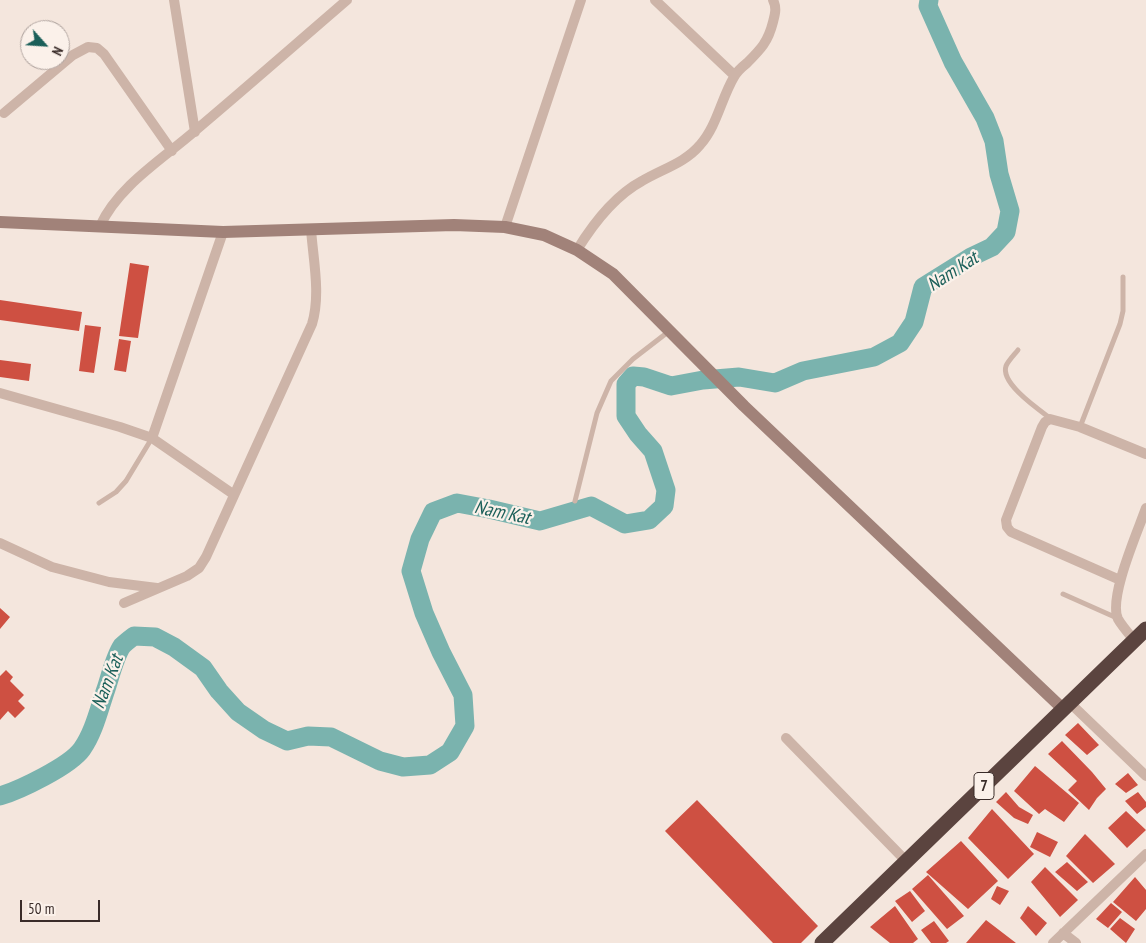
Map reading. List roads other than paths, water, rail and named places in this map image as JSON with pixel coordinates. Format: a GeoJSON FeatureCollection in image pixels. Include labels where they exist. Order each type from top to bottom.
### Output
{"type":"FeatureCollection","features":[{"type":"Feature","properties":{"kind":"highway","name":"7"},"geometry":{"type":"LineString","coordinates":[[822,943],[1146,629]]}},
{"type":"Feature","properties":{"kind":"street"},"geometry":{"type":"LineString","coordinates":[[174,0],[195,132]]}},
{"type":"Feature","properties":{"kind":"street"},"geometry":{"type":"LineString","coordinates":[[100,226],[112,204],[129,186],[195,132],[347,0]]}},
{"type":"Feature","properties":{"kind":"street"},"geometry":{"type":"LineString","coordinates":[[505,227],[581,0]]}},
{"type":"Feature","properties":{"kind":"street"},"geometry":{"type":"LineString","coordinates":[[655,0],[734,75]]}},
{"type":"Feature","properties":{"kind":"street"},"geometry":{"type":"LineString","coordinates":[[577,250],[592,225],[623,194],[640,181],[685,159],[701,145],[713,126],[734,75],[762,48],[769,38],[776,13],[776,5],[773,0]]}},
{"type":"Feature","properties":{"kind":"street"},"geometry":{"type":"LineString","coordinates":[[4,113],[73,55],[88,47],[96,48],[104,54],[172,151]]}},
{"type":"Feature","properties":{"kind":"street"},"geometry":{"type":"LineString","coordinates":[[0,222],[223,232],[454,225],[505,227],[544,235],[577,250],[613,274],[671,330],[744,406],[1066,706],[1146,776]]}},
{"type":"Feature","properties":{"kind":"street"},"geometry":{"type":"LineString","coordinates":[[124,603],[187,576],[199,568],[206,557],[314,318],[316,300],[311,229]]}},
{"type":"Feature","properties":{"kind":"street"},"geometry":{"type":"LineString","coordinates":[[152,438],[223,232]]}},
{"type":"Feature","properties":{"kind":"street"},"geometry":{"type":"LineString","coordinates":[[0,393],[120,426],[152,438],[234,494]]}},
{"type":"Feature","properties":{"kind":"street"},"geometry":{"type":"LineString","coordinates":[[1120,580],[1011,532],[1007,527],[1006,520],[1042,426],[1050,419],[1080,427],[1146,454]]}},
{"type":"Feature","properties":{"kind":"street"},"geometry":{"type":"LineString","coordinates":[[1134,640],[1117,618],[1115,601],[1120,580],[1146,508]]}},
{"type":"Feature","properties":{"kind":"street"},"geometry":{"type":"LineString","coordinates":[[0,543],[52,567],[109,582],[158,589]]}},
{"type":"Feature","properties":{"kind":"street"},"geometry":{"type":"LineString","coordinates":[[786,738],[906,861]]}},
{"type":"Feature","properties":{"kind":"street"},"geometry":{"type":"LineString","coordinates":[[1053,943],[1146,854]]}},
{"type":"Feature","properties":{"kind":"street"},"geometry":{"type":"LineString","coordinates":[[1063,933],[1076,943]]}},
{"type":"Feature","properties":{"kind":"lane"},"geometry":{"type":"LineString","coordinates":[[1080,427],[1120,324],[1123,311],[1123,277]]}},
{"type":"Feature","properties":{"kind":"lane"},"geometry":{"type":"LineString","coordinates":[[575,501],[597,413],[611,381],[634,359],[671,330]]}},
{"type":"Feature","properties":{"kind":"lane"},"geometry":{"type":"LineString","coordinates":[[1018,350],[1006,365],[1005,373],[1007,380],[1030,403],[1050,419]]}},
{"type":"Feature","properties":{"kind":"lane"},"geometry":{"type":"LineString","coordinates":[[99,503],[116,492],[126,481],[152,438]]}},
{"type":"Feature","properties":{"kind":"lane"},"geometry":{"type":"LineString","coordinates":[[1063,594],[1117,618]]}},
{"type":"Feature","properties":{"kind":"waterway","name":"Nam Kat"},"geometry":{"type":"LineString","coordinates":[[0,796],[20,789],[56,770],[76,756],[82,749],[93,728],[117,655],[122,646],[134,636],[155,637],[174,647],[203,668],[219,691],[238,712],[264,730],[287,741],[308,736],[331,737],[380,761],[403,767],[430,765],[450,752],[465,726],[463,695],[424,613],[411,571],[420,539],[433,512],[457,503],[540,521],[591,506],[625,524],[649,520],[664,506],[666,490],[653,451],[626,416],[626,384],[633,376],[644,377],[671,386],[703,380],[739,377],[775,383],[803,371],[874,357],[900,343],[914,322],[923,287],[971,257],[992,247],[1006,232],[1010,211],[999,174],[994,141],[985,118],[953,62],[928,6],[929,0]]}}]}
